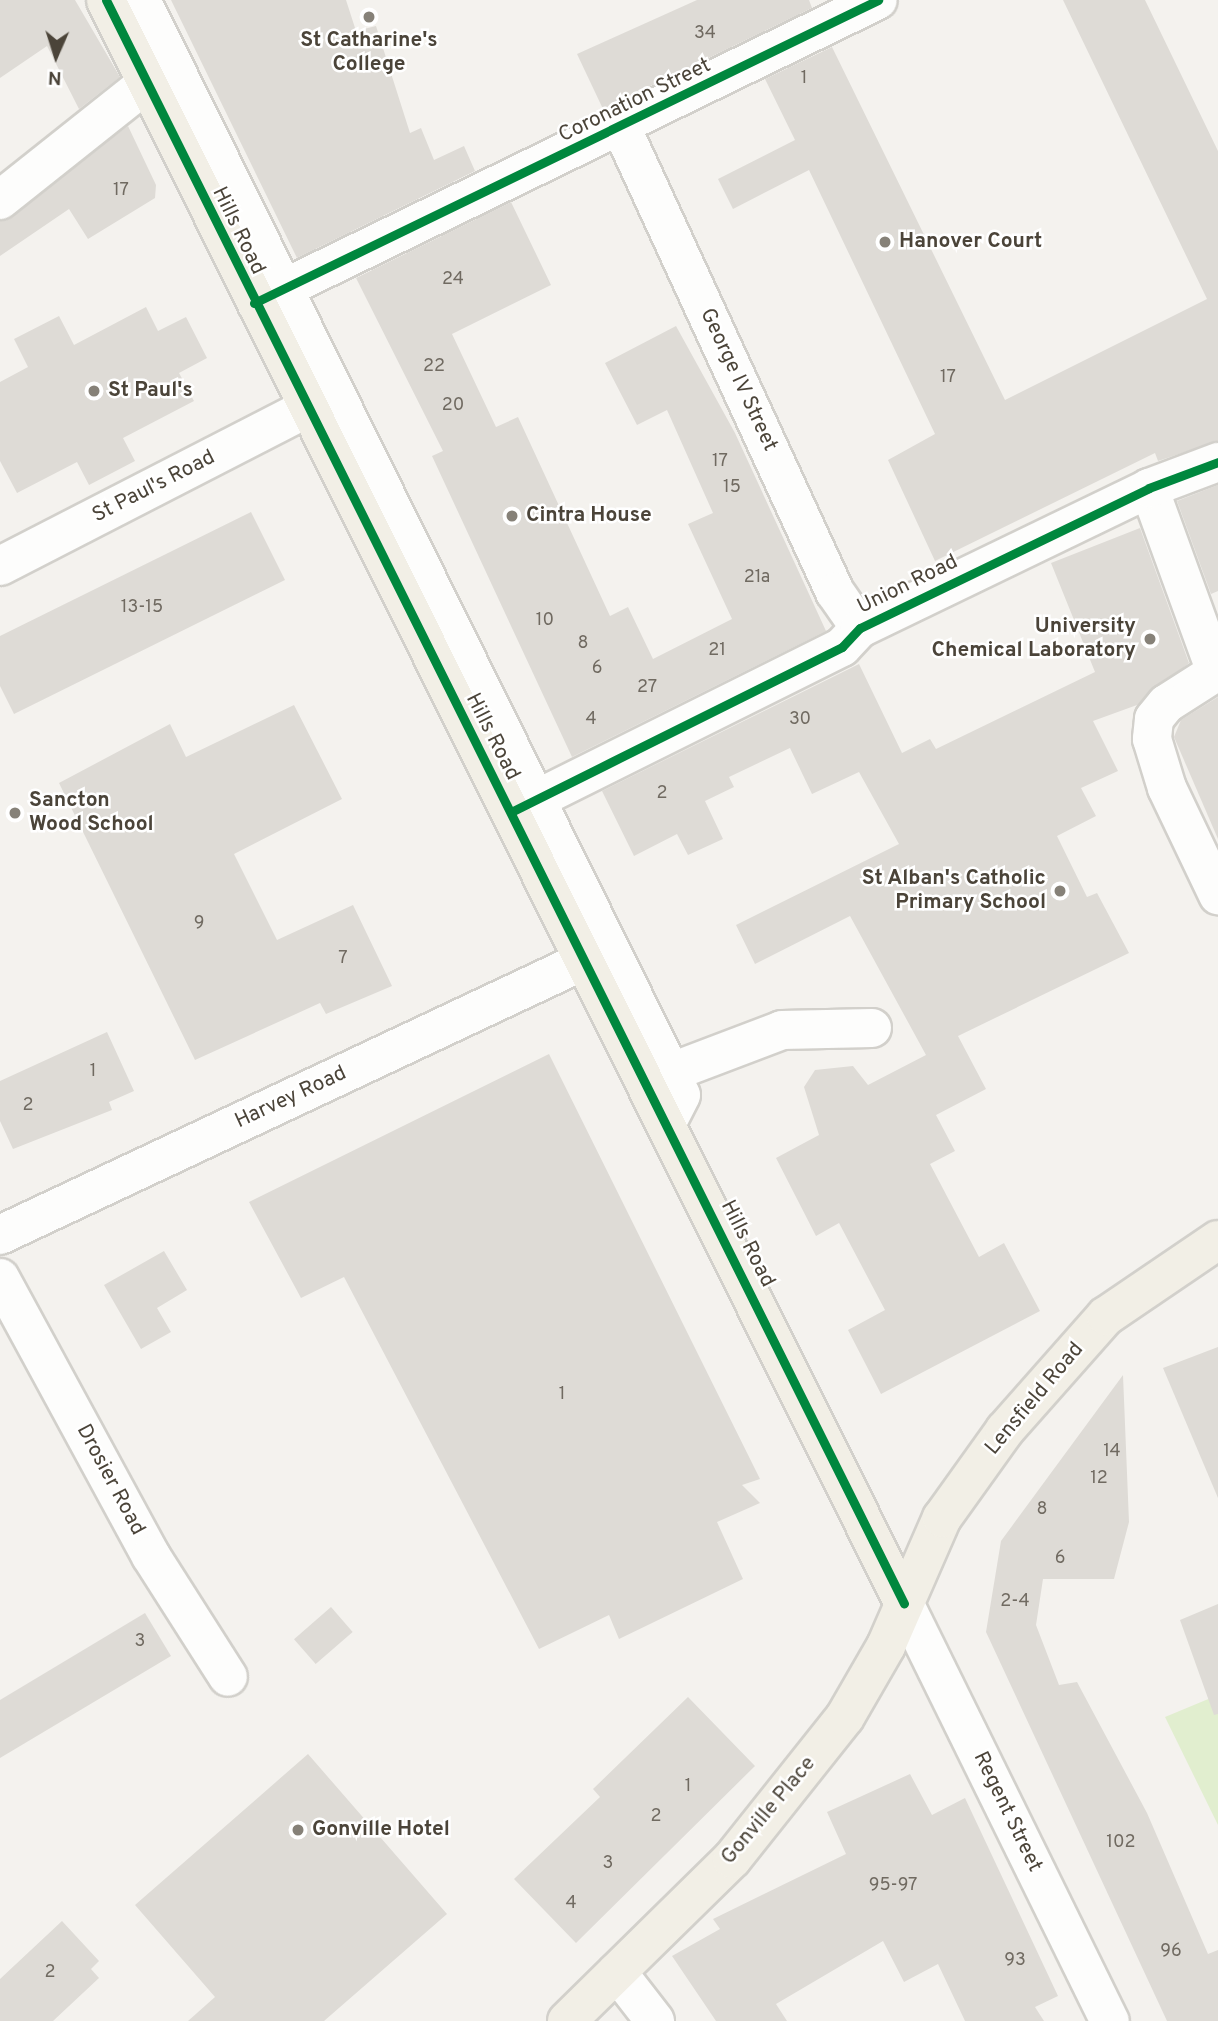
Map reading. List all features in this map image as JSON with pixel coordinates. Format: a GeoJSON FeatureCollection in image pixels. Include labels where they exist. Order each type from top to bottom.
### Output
{"type":"FeatureCollection","features":[{"type":"Feature","properties":{"kind":"main road","name":"Hills Road"},"geometry":{"type":"LineString","coordinates":[[106,0],[147,83],[267,296],[307,408],[522,807],[583,961],[659,1077],[667,1123],[904,1603]]}},
{"type":"Feature","properties":{"kind":"main road","name":"Lensfield Road"},"geometry":{"type":"LineString","coordinates":[[904,1603],[942,1518],[1005,1430],[1106,1317],[1218,1240]]}},
{"type":"Feature","properties":{"kind":"main road","name":"Gonville Place"},"geometry":{"type":"LineString","coordinates":[[567,2021],[732,1859],[845,1717],[904,1603]]}},
{"type":"Feature","properties":{"kind":"street"},"geometry":{"type":"LineString","coordinates":[[141,0],[267,296],[659,1077],[782,1030],[872,1028]]}},
{"type":"Feature","properties":{"kind":"street","name":"Coronation Street"},"geometry":{"type":"LineString","coordinates":[[267,296],[622,129],[878,0]]}},
{"type":"Feature","properties":{"kind":"street"},"geometry":{"type":"LineString","coordinates":[[0,200],[147,83]]}},
{"type":"Feature","properties":{"kind":"street","name":"George IV Street"},"geometry":{"type":"LineString","coordinates":[[622,129],[835,592],[860,628]]}},
{"type":"Feature","properties":{"kind":"street","name":"St Paul's Road"},"geometry":{"type":"LineString","coordinates":[[0,566],[307,408]]}},
{"type":"Feature","properties":{"kind":"street","name":"Union Road"},"geometry":{"type":"LineString","coordinates":[[522,807],[842,647],[860,628],[1149,488],[1218,462]]}},
{"type":"Feature","properties":{"kind":"street"},"geometry":{"type":"LineString","coordinates":[[1149,488],[1216,672],[1166,704],[1154,719],[1152,739],[1167,788],[1218,895]]}},
{"type":"Feature","properties":{"kind":"street","name":"Harvey Road"},"geometry":{"type":"LineString","coordinates":[[0,1235],[583,961]]}},
{"type":"Feature","properties":{"kind":"street","name":"Drosier Road"},"geometry":{"type":"LineString","coordinates":[[0,1278],[151,1556],[228,1677]]}},
{"type":"Feature","properties":{"kind":"street","name":"Regent Street"},"geometry":{"type":"LineString","coordinates":[[904,1603],[1110,2021]]}},
{"type":"Feature","properties":{"kind":"street"},"geometry":{"type":"LineString","coordinates":[[617,1972],[656,2021]]}},
{"type":"Feature","properties":{"kind":"green space"},"geometry":{"type":"Polygon","coordinates":[[[1218,1695],[1218,1825],[1165,1717],[1218,1695]]]}},
{"type":"Feature","properties":{"kind":"building"},"geometry":{"type":"Polygon","coordinates":[[[0,0],[75,0],[120,77],[79,109],[47,46],[0,78],[0,0]]]}},
{"type":"Feature","properties":{"kind":"building"},"geometry":{"type":"Polygon","coordinates":[[[171,0],[346,0],[356,31],[376,26],[410,133],[421,128],[434,160],[464,146],[475,171],[297,258],[171,0]]]}},
{"type":"Feature","properties":{"kind":"building"},"geometry":{"type":"Polygon","coordinates":[[[697,0],[809,0],[812,8],[603,109],[577,54],[697,0]]]}},
{"type":"Feature","properties":{"kind":"building"},"geometry":{"type":"Polygon","coordinates":[[[1063,0],[1145,0],[1218,151],[1218,441],[1158,461],[1155,453],[935,561],[888,460],[935,434],[809,170],[733,209],[718,179],[795,140],[765,79],[832,47],[1005,400],[1207,299],[1063,0]]]}},
{"type":"Feature","properties":{"kind":"building"},"geometry":{"type":"Polygon","coordinates":[[[128,126],[156,185],[155,198],[88,239],[69,209],[0,256],[0,221],[128,126]]]}},
{"type":"Feature","properties":{"kind":"building"},"geometry":{"type":"Polygon","coordinates":[[[511,202],[551,285],[452,334],[496,427],[518,417],[610,616],[628,607],[653,659],[732,619],[688,524],[713,513],[667,410],[637,425],[605,363],[676,326],[735,433],[826,631],[572,757],[432,456],[443,451],[356,278],[511,202]]]}},
{"type":"Feature","properties":{"kind":"building","name":"St Paul's"},"geometry":{"type":"Polygon","coordinates":[[[146,307],[158,331],[186,317],[207,358],[179,373],[194,401],[123,438],[135,461],[89,485],[77,462],[17,493],[0,461],[0,382],[28,367],[14,339],[59,316],[74,345],[146,307]]]}},
{"type":"Feature","properties":{"kind":"building"},"geometry":{"type":"Polygon","coordinates":[[[1218,485],[1218,591],[1211,594],[1177,501],[1218,485]]]}},
{"type":"Feature","properties":{"kind":"building"},"geometry":{"type":"Polygon","coordinates":[[[251,512],[285,580],[14,714],[0,686],[0,636],[251,512]]]}},
{"type":"Feature","properties":{"kind":"building"},"geometry":{"type":"Polygon","coordinates":[[[1140,528],[1189,663],[1137,705],[1093,721],[1118,771],[1081,788],[1096,816],[1057,836],[1087,897],[1097,893],[1129,953],[958,1036],[986,1089],[936,1115],[955,1151],[930,1164],[979,1257],[1004,1243],[1040,1311],[881,1394],[848,1330],[885,1310],[839,1223],[816,1236],[776,1158],[819,1135],[804,1087],[815,1070],[853,1066],[868,1085],[926,1055],[850,916],[755,964],[736,925],[899,844],[859,772],[812,794],[790,748],[729,777],[734,787],[705,801],[723,839],[688,855],[677,834],[634,856],[602,791],[859,664],[902,753],[930,739],[936,749],[1095,672],[1051,563],[1140,528]]]}},
{"type":"Feature","properties":{"kind":"building","name":"University Chemical Laboratory"},"geometry":{"type":"Polygon","coordinates":[[[1218,697],[1218,839],[1174,737],[1181,720],[1218,697]]]}},
{"type":"Feature","properties":{"kind":"building"},"geometry":{"type":"Polygon","coordinates":[[[294,705],[342,799],[234,854],[277,940],[353,905],[392,986],[326,1014],[320,1003],[195,1060],[59,783],[170,724],[186,757],[294,705]]]}},
{"type":"Feature","properties":{"kind":"building"},"geometry":{"type":"Polygon","coordinates":[[[107,1032],[134,1091],[109,1102],[112,1110],[13,1149],[0,1121],[0,1081],[107,1032]]]}},
{"type":"Feature","properties":{"kind":"building"},"geometry":{"type":"Polygon","coordinates":[[[549,1054],[760,1479],[742,1485],[760,1503],[717,1522],[743,1579],[619,1639],[609,1615],[539,1649],[344,1277],[301,1298],[249,1202],[549,1054]]]}},
{"type":"Feature","properties":{"kind":"building"},"geometry":{"type":"Polygon","coordinates":[[[164,1251],[187,1290],[157,1308],[171,1332],[141,1349],[104,1285],[164,1251]]]}},
{"type":"Feature","properties":{"kind":"building"},"geometry":{"type":"Polygon","coordinates":[[[1218,1347],[1218,1498],[1163,1368],[1218,1347]]]}},
{"type":"Feature","properties":{"kind":"building"},"geometry":{"type":"Polygon","coordinates":[[[1123,1375],[1129,1522],[1114,1579],[1043,1579],[1036,1625],[1059,1685],[1077,1682],[1147,1813],[1208,1954],[1218,1950],[1218,2021],[1167,2021],[986,1632],[1001,1541],[1123,1375]]]}},
{"type":"Feature","properties":{"kind":"building"},"geometry":{"type":"Polygon","coordinates":[[[1218,1604],[1218,1714],[1214,1715],[1180,1620],[1218,1604]]]}},
{"type":"Feature","properties":{"kind":"building"},"geometry":{"type":"Polygon","coordinates":[[[331,1607],[353,1632],[316,1664],[294,1639],[331,1607]]]}},
{"type":"Feature","properties":{"kind":"building"},"geometry":{"type":"Polygon","coordinates":[[[145,1613],[171,1656],[0,1758],[0,1700],[145,1613]]]}},
{"type":"Feature","properties":{"kind":"building"},"geometry":{"type":"Polygon","coordinates":[[[688,1697],[755,1766],[576,1943],[514,1879],[600,1797],[593,1789],[688,1697]]]}},
{"type":"Feature","properties":{"kind":"building","name":"Gonville Hotel"},"geometry":{"type":"Polygon","coordinates":[[[308,1754],[447,1914],[324,2021],[188,2021],[215,1997],[135,1905],[308,1754]]]}},
{"type":"Feature","properties":{"kind":"building"},"geometry":{"type":"Polygon","coordinates":[[[910,1774],[932,1815],[965,1798],[1058,1996],[1035,2007],[1044,2021],[965,2021],[938,1964],[904,1982],[883,1941],[776,2004],[787,2021],[716,2021],[672,1956],[720,1929],[713,1919],[846,1854],[827,1812],[910,1774]]]}},
{"type":"Feature","properties":{"kind":"building"},"geometry":{"type":"Polygon","coordinates":[[[62,1921],[99,1961],[91,1969],[99,1978],[53,2021],[0,2021],[0,1979],[62,1921]]]}},
{"type":"Feature","properties":{"kind":"cycle path"},"geometry":{"type":"LineString","coordinates":[[106,0],[904,1603]]}},
{"type":"Feature","properties":{"kind":"cycle path"},"geometry":{"type":"LineString","coordinates":[[254,303],[878,0]]}},
{"type":"Feature","properties":{"kind":"cycle path"},"geometry":{"type":"LineString","coordinates":[[511,812],[842,647],[860,628],[1149,488],[1218,462]]}},
{"type":"Feature","properties":{"kind":"place","name":"St Catharine's College"},"geometry":{"type":"Point","coordinates":[369,17]}},
{"type":"Feature","properties":{"kind":"place","name":"Hanover Court"},"geometry":{"type":"Point","coordinates":[885,242]}},
{"type":"Feature","properties":{"kind":"place","name":"St Paul's"},"geometry":{"type":"Point","coordinates":[94,391]}},
{"type":"Feature","properties":{"kind":"place","name":"Cintra House"},"geometry":{"type":"Point","coordinates":[512,516]}},
{"type":"Feature","properties":{"kind":"place","name":"University Chemical Laboratory"},"geometry":{"type":"Point","coordinates":[1150,639]}},
{"type":"Feature","properties":{"kind":"place","name":"Sancton Wood School"},"geometry":{"type":"Point","coordinates":[15,813]}},
{"type":"Feature","properties":{"kind":"place","name":"St Alban's Catholic Primary School"},"geometry":{"type":"Point","coordinates":[1060,891]}},
{"type":"Feature","properties":{"kind":"place","name":"Gonville Hotel"},"geometry":{"type":"Point","coordinates":[298,1830]}}]}
